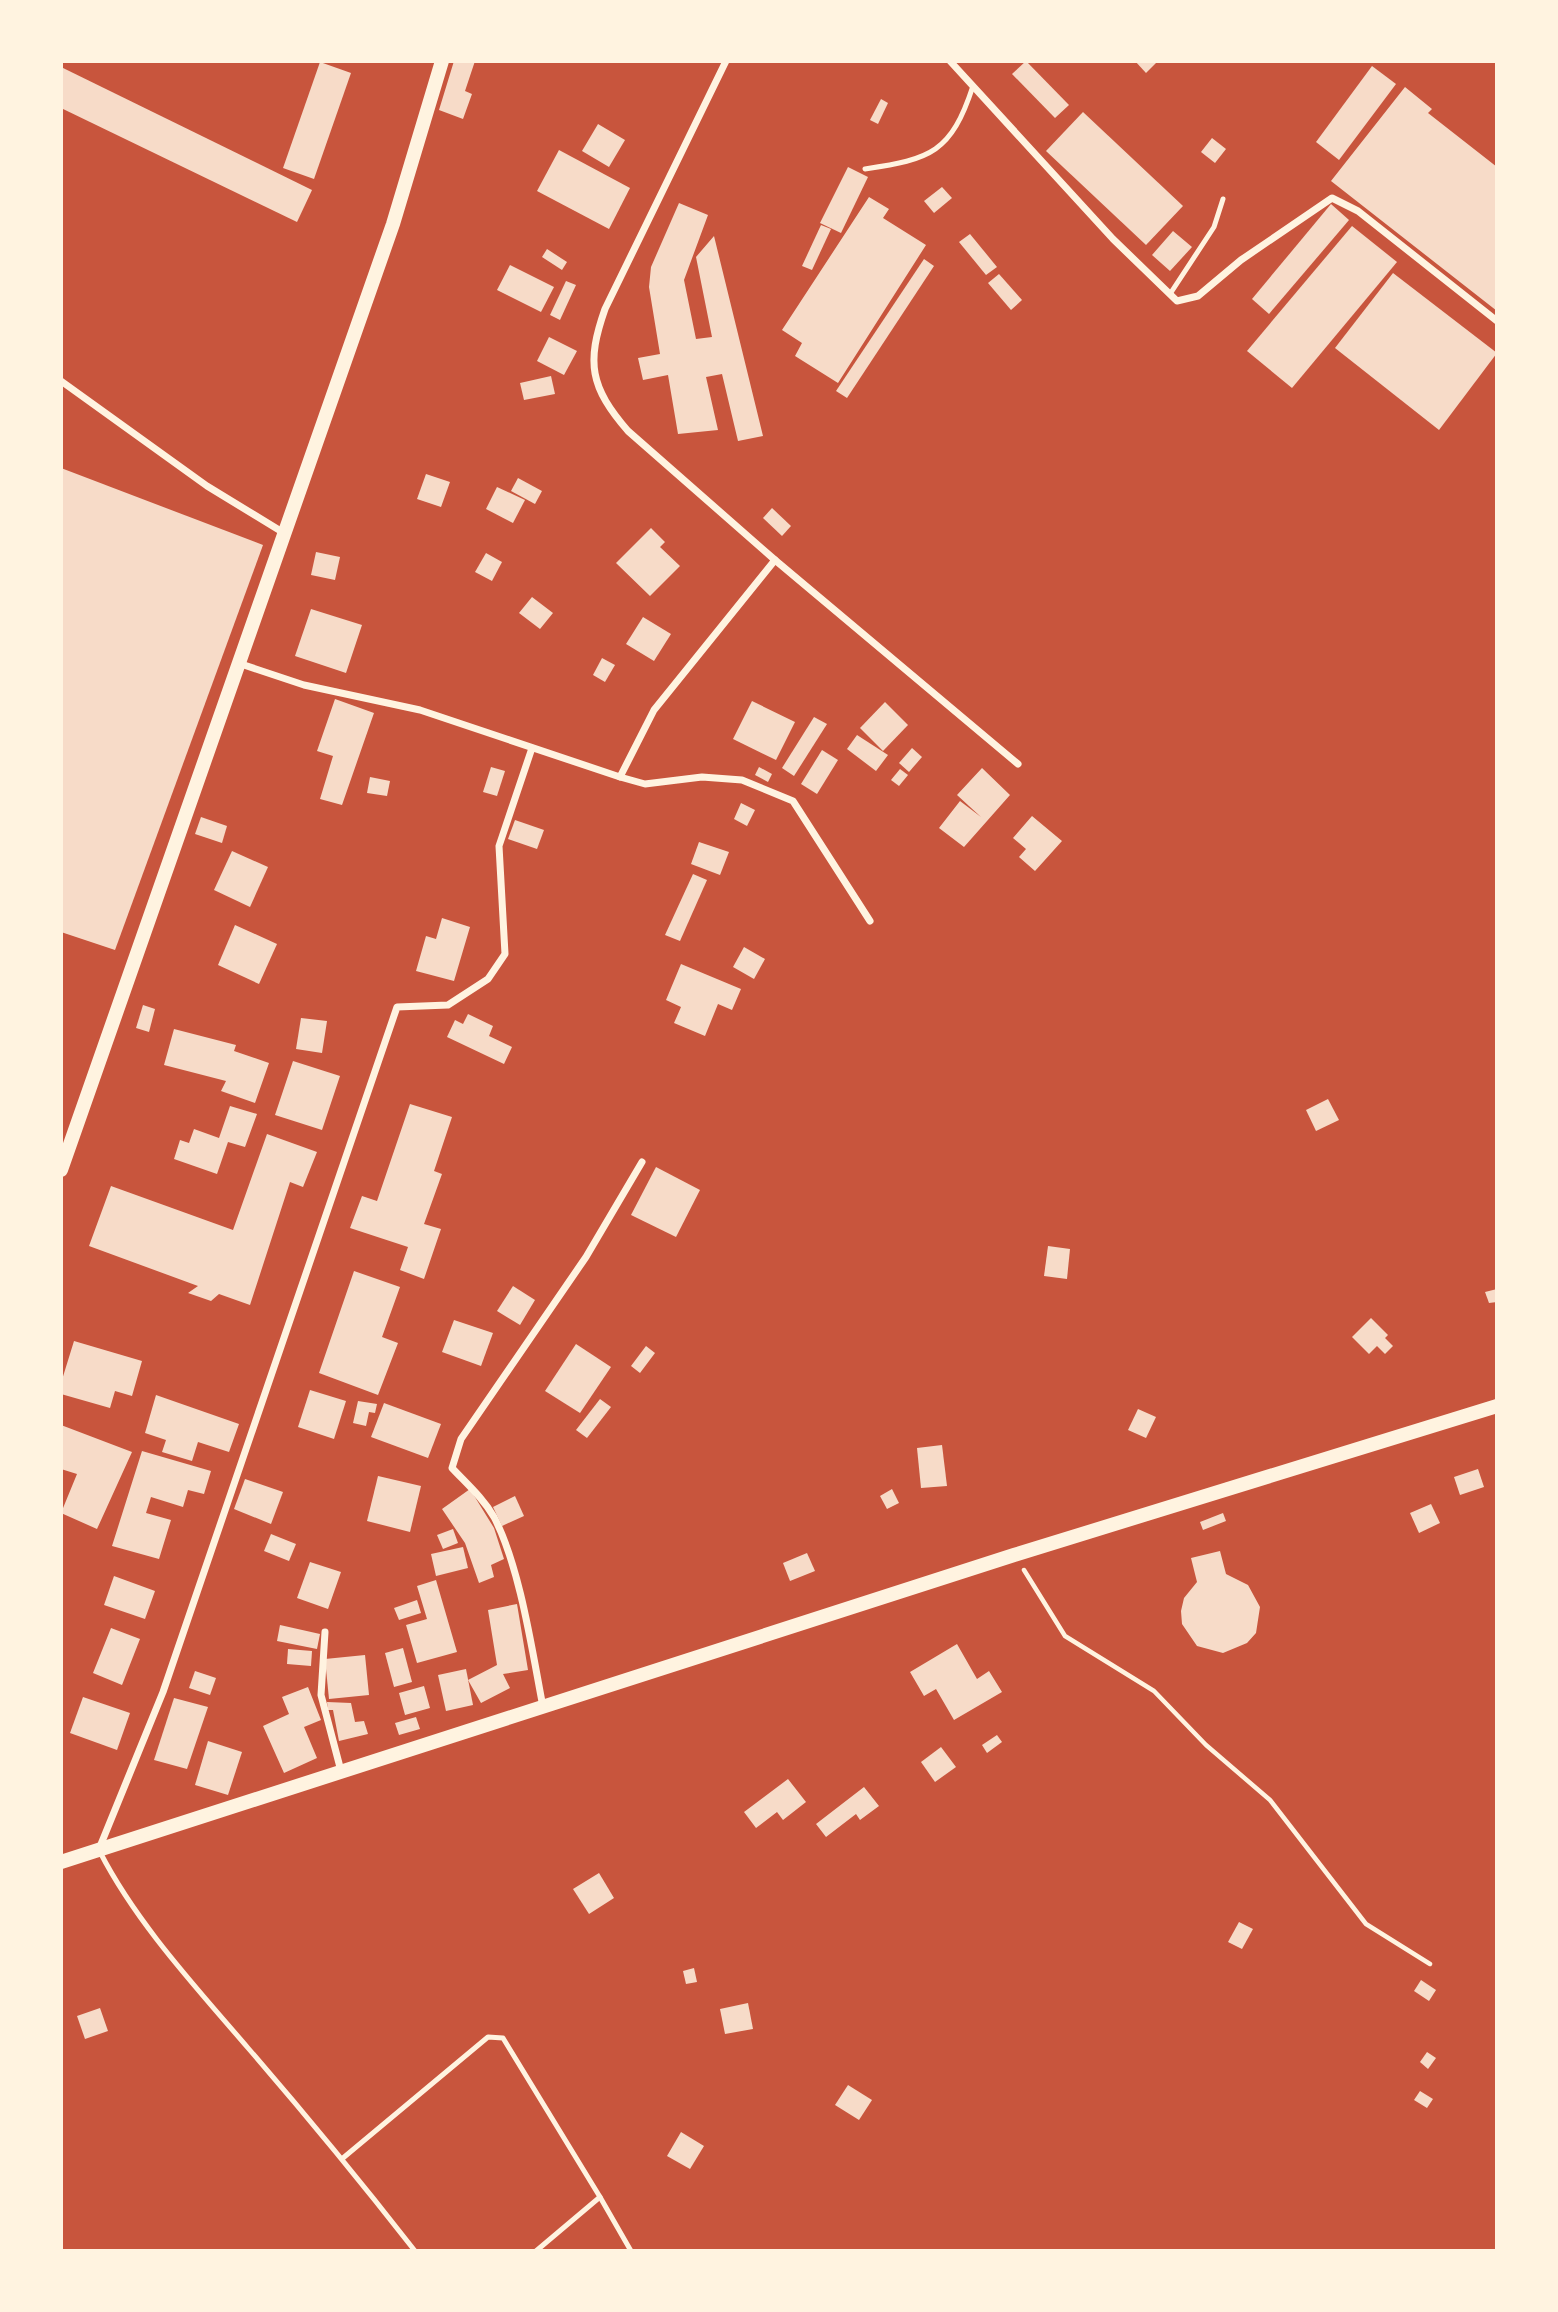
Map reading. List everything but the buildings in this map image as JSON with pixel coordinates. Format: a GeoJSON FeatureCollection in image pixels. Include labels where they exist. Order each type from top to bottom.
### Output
{"type":"FeatureCollection","features":[{"type":"Feature","properties":{"kind":"main road"},"geometry":{"type":"LineString","coordinates":[[61,1170],[393,224],[442,61]]}},
{"type":"Feature","properties":{"kind":"main road"},"geometry":{"type":"LineString","coordinates":[[61,1862],[1014,1555],[1497,1406]]}},
{"type":"Feature","properties":{"kind":"street"},"geometry":{"type":"LineString","coordinates":[[726,61],[605,309],[595,337],[592,360],[597,385],[608,407],[628,431],[775,560],[1018,764]]}},
{"type":"Feature","properties":{"kind":"street"},"geometry":{"type":"LineString","coordinates":[[950,61],[1113,239],[1177,301],[1198,296],[1241,260],[1332,198],[1357,211],[1497,321]]}},
{"type":"Feature","properties":{"kind":"street"},"geometry":{"type":"LineString","coordinates":[[61,381],[207,486],[284,533]]}},
{"type":"Feature","properties":{"kind":"street"},"geometry":{"type":"LineString","coordinates":[[620,777],[654,710],[775,560]]}},
{"type":"Feature","properties":{"kind":"street"},"geometry":{"type":"LineString","coordinates":[[238,663],[304,685],[420,710],[645,784],[702,776],[742,780],[793,801],[870,921]]}},
{"type":"Feature","properties":{"kind":"street"},"geometry":{"type":"LineString","coordinates":[[99,1850],[163,1692],[397,1007],[448,1005],[488,979],[505,954],[499,846],[532,748]]}},
{"type":"Feature","properties":{"kind":"street"},"geometry":{"type":"LineString","coordinates":[[543,1707],[521,1598],[497,1526],[477,1492],[452,1468],[461,1439],[586,1256],[642,1162]]}},
{"type":"Feature","properties":{"kind":"street"},"geometry":{"type":"LineString","coordinates":[[325,1632],[321,1652],[321,1695],[341,1771]]}},
{"type":"Feature","properties":{"kind":"lane"},"geometry":{"type":"LineString","coordinates":[[865,169],[915,161],[945,143],[965,112],[973,86]]}},
{"type":"Feature","properties":{"kind":"lane"},"geometry":{"type":"LineString","coordinates":[[1170,294],[1214,227],[1223,199]]}},
{"type":"Feature","properties":{"kind":"lane"},"geometry":{"type":"LineString","coordinates":[[99,1850],[114,1880],[195,1986],[343,2158],[415,2251]]}},
{"type":"Feature","properties":{"kind":"lane"},"geometry":{"type":"LineString","coordinates":[[343,2158],[488,2037],[503,2038],[632,2251]]}},
{"type":"Feature","properties":{"kind":"lane"},"geometry":{"type":"LineString","coordinates":[[536,2251],[600,2197]]}},
{"type":"Feature","properties":{"kind":"path"},"geometry":{"type":"LineString","coordinates":[[1014,1555],[1065,1636],[1154,1690],[1206,1745],[1270,1800],[1366,1924],[1430,1964]]}}]}
